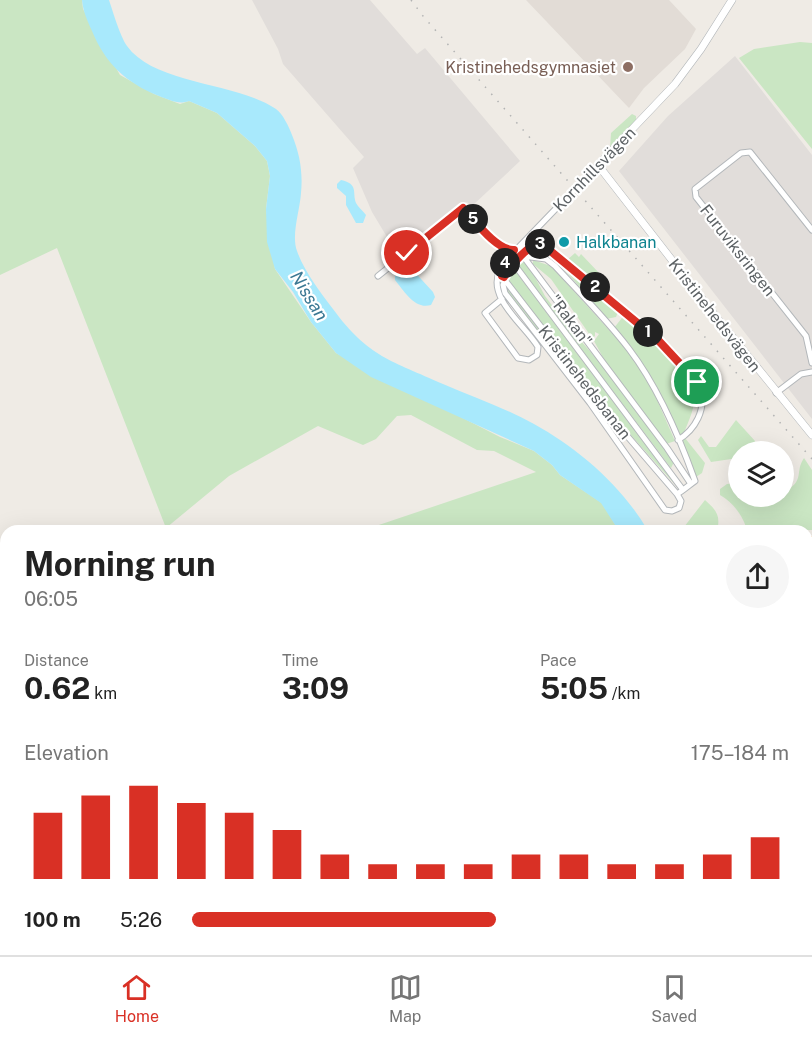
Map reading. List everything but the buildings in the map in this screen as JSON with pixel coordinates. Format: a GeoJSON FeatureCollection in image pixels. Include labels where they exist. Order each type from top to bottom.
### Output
{"type":"FeatureCollection","features":[{"type":"Feature","properties":{"kind":"street","name":"Kornhillsvägen"},"geometry":{"type":"LineString","coordinates":[[503,277],[514,250],[675,84],[702,49],[732,0]]}},
{"type":"Feature","properties":{"kind":"street","name":"Furuviksringen"},"geometry":{"type":"LineString","coordinates":[[812,230],[750,152],[741,153],[694,189],[696,197],[806,336],[812,363]]}},
{"type":"Feature","properties":{"kind":"street","name":"Kristinehedsvägen"},"geometry":{"type":"LineString","coordinates":[[598,165],[776,393],[812,435]]}},
{"type":"Feature","properties":{"kind":"street"},"geometry":{"type":"LineString","coordinates":[[378,276],[463,208],[485,233],[505,249],[514,250]]}},
{"type":"Feature","properties":{"kind":"street"},"geometry":{"type":"LineString","coordinates":[[502,299],[485,313],[518,358],[526,360],[534,358],[538,347],[502,299],[497,286],[530,246],[542,244],[648,331],[690,372],[699,388],[701,401],[699,418],[693,428],[678,440]]}},
{"type":"Feature","properties":{"kind":"street"},"geometry":{"type":"LineString","coordinates":[[523,256],[546,259],[555,266],[628,348],[648,378],[695,481],[680,492]]}},
{"type":"Feature","properties":{"kind":"street","name":"\"Rakan\""},"geometry":{"type":"LineString","coordinates":[[523,256],[604,364]]}},
{"type":"Feature","properties":{"kind":"street"},"geometry":{"type":"LineString","coordinates":[[503,277],[505,293],[590,403],[665,510],[672,511],[679,508],[680,492],[514,264]]}},
{"type":"Feature","properties":{"kind":"street","name":"Kristinehedsbanan"},"geometry":{"type":"LineString","coordinates":[[503,277],[610,416],[680,492]]}},
{"type":"Feature","properties":{"kind":"street","name":"Kristinehedsbanan"},"geometry":{"type":"LineString","coordinates":[[604,364],[691,484]]}},
{"type":"Feature","properties":{"kind":"street"},"geometry":{"type":"LineString","coordinates":[[776,393],[801,374],[812,372]]}},
{"type":"Feature","properties":{"kind":"shaded area"},"geometry":{"type":"Polygon","coordinates":[[[252,0],[370,0],[417,54],[425,48],[520,161],[472,206],[467,202],[399,257],[372,212],[353,168],[364,157],[283,64],[278,49],[252,0]]]}},
{"type":"Feature","properties":{"kind":"shaded area","name":"Kristinehedsgymnasiet"},"geometry":{"type":"Polygon","coordinates":[[[526,0],[669,0],[696,29],[685,49],[644,88],[629,108],[526,0]]]}},
{"type":"Feature","properties":{"kind":"shaded area"},"geometry":{"type":"Polygon","coordinates":[[[735,56],[812,155],[812,419],[619,171],[668,116],[735,56]]]}},
{"type":"Feature","properties":{"kind":"green space"},"geometry":{"type":"Polygon","coordinates":[[[0,0],[82,0],[83,9],[120,75],[154,94],[180,104],[189,101],[217,113],[255,146],[267,161],[270,176],[266,209],[275,269],[311,322],[336,353],[500,437],[534,451],[552,465],[560,475],[602,503],[616,525],[379,525],[536,472],[494,451],[477,450],[411,415],[397,416],[376,439],[363,445],[318,426],[229,476],[170,525],[165,525],[57,248],[0,275],[0,0]]]}},
{"type":"Feature","properties":{"kind":"green space"},"geometry":{"type":"Polygon","coordinates":[[[800,42],[812,43],[812,149],[739,58],[754,49],[800,42]]]}},
{"type":"Feature","properties":{"kind":"green space"},"geometry":{"type":"Polygon","coordinates":[[[632,114],[636,116],[636,123],[610,149],[611,133],[632,114]]]}},
{"type":"Feature","properties":{"kind":"green space"},"geometry":{"type":"Polygon","coordinates":[[[539,246],[546,248],[616,307],[618,312],[616,317],[606,319],[561,267],[532,251],[539,246]]]}},
{"type":"Feature","properties":{"kind":"green space"},"geometry":{"type":"Polygon","coordinates":[[[575,253],[579,257],[581,254],[600,274],[599,285],[567,260],[575,253]]]}},
{"type":"Feature","properties":{"kind":"green space"},"geometry":{"type":"Polygon","coordinates":[[[533,260],[551,266],[629,352],[651,386],[675,441],[666,444],[606,363],[594,341],[599,334],[595,332],[592,338],[551,279],[533,264],[533,260]]]}},
{"type":"Feature","properties":{"kind":"green space"},"geometry":{"type":"Polygon","coordinates":[[[524,262],[529,266],[545,296],[566,324],[603,366],[674,462],[671,468],[519,267],[519,263],[524,262]]]}},
{"type":"Feature","properties":{"kind":"green space"},"geometry":{"type":"Polygon","coordinates":[[[513,268],[678,488],[597,397],[508,280],[513,268]]]}},
{"type":"Feature","properties":{"kind":"green space"},"geometry":{"type":"Polygon","coordinates":[[[506,286],[598,404],[596,406],[506,290],[506,286]]]}},
{"type":"Feature","properties":{"kind":"green space"},"geometry":{"type":"Polygon","coordinates":[[[625,314],[677,362],[691,386],[694,397],[692,411],[684,433],[679,436],[654,384],[614,328],[625,314]]]}},
{"type":"Feature","properties":{"kind":"green space"},"geometry":{"type":"Polygon","coordinates":[[[736,420],[755,441],[728,441],[728,459],[711,462],[698,440],[701,436],[709,447],[716,447],[736,420]]]}},
{"type":"Feature","properties":{"kind":"green space"},"geometry":{"type":"Polygon","coordinates":[[[685,438],[705,463],[702,473],[696,477],[681,440],[685,438]]]}},
{"type":"Feature","properties":{"kind":"green space"},"geometry":{"type":"Polygon","coordinates":[[[804,458],[812,470],[812,525],[745,525],[734,507],[794,507],[794,485],[804,458]]]}},
{"type":"Feature","properties":{"kind":"green space"},"geometry":{"type":"Polygon","coordinates":[[[727,484],[728,501],[720,495],[720,489],[727,484]]]}},
{"type":"Feature","properties":{"kind":"green space"},"geometry":{"type":"Polygon","coordinates":[[[705,500],[717,513],[718,525],[686,525],[705,500]]]}},
{"type":"Feature","properties":{"kind":"water","name":"Nissan"},"geometry":{"type":"Polygon","coordinates":[[[82,0],[109,0],[127,46],[140,59],[176,76],[240,93],[276,109],[287,125],[299,156],[302,178],[295,245],[304,266],[318,288],[346,325],[370,348],[395,363],[512,413],[551,434],[583,457],[613,484],[644,525],[615,525],[601,503],[560,475],[552,465],[534,451],[371,377],[336,353],[311,322],[293,292],[275,269],[267,242],[266,209],[270,176],[267,161],[255,146],[217,113],[189,101],[178,102],[147,91],[118,71],[103,53],[83,8],[82,0]]]}},
{"type":"Feature","properties":{"kind":"water"},"geometry":{"type":"Polygon","coordinates":[[[341,180],[353,186],[356,203],[366,215],[363,223],[356,223],[346,205],[346,196],[337,188],[341,180]]]}},
{"type":"Feature","properties":{"kind":"water"},"geometry":{"type":"Polygon","coordinates":[[[405,267],[410,267],[433,292],[435,297],[431,305],[425,306],[415,302],[395,280],[395,276],[405,267]]]}},
{"type":"Feature","properties":{"kind":"railway"},"geometry":{"type":"LineString","coordinates":[[411,0],[812,459]]}},
{"type":"Feature","properties":{"kind":"place","name":"Kristinehedsgymnasiet"},"geometry":{"type":"Point","coordinates":[628,67]}},
{"type":"Feature","properties":{"kind":"place","name":"Halkbanan"},"geometry":{"type":"Point","coordinates":[564,242]}},
{"type":"Feature","properties":{"kind":"route"},"geometry":{"type":"LineString","coordinates":[[407,253],[463,208],[485,233],[505,249],[514,250],[499,274],[504,277],[530,246],[542,244],[658,340],[697,382]]}}]}
